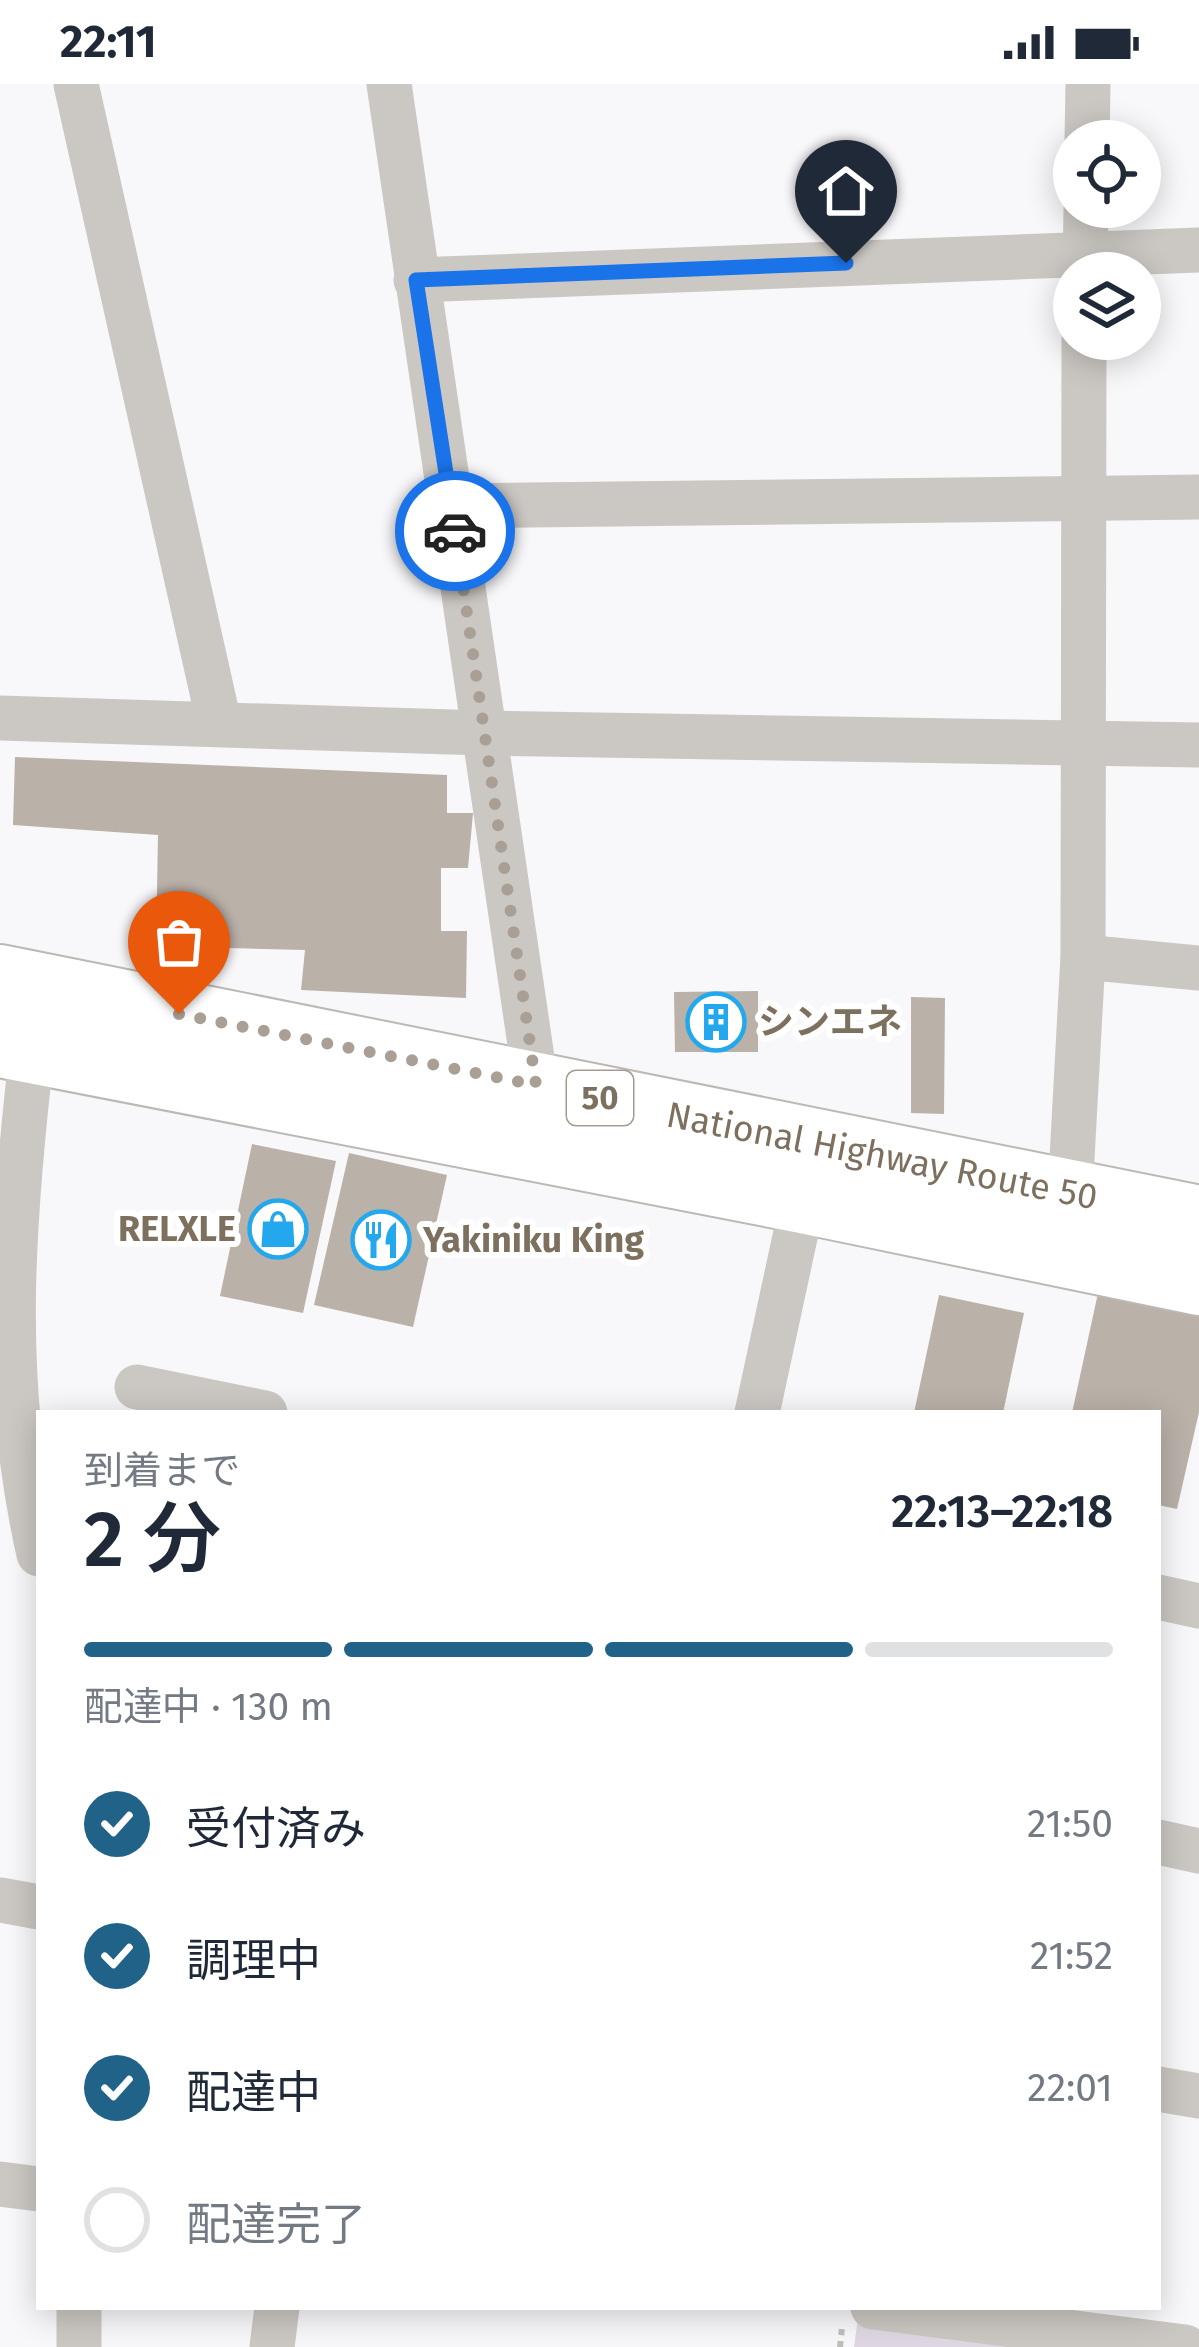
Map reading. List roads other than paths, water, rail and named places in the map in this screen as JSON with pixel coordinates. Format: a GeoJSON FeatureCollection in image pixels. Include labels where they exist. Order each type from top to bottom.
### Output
{"type":"FeatureCollection","features":[{"type":"Feature","properties":{"kind":"highway","name":"National Highway Route 50"},"geometry":{"type":"LineString","coordinates":[[0,978],[1199,1219]]}},
{"type":"Feature","properties":{"kind":"highway","name":"National Highway Route 50"},"geometry":{"type":"LineString","coordinates":[[16,1047],[1199,1282]]}},
{"type":"Feature","properties":{"kind":"street"},"geometry":{"type":"LineString","coordinates":[[76,84],[219,723]]}},
{"type":"Feature","properties":{"kind":"street"},"geometry":{"type":"LineString","coordinates":[[389,84],[536,1085]]}},
{"type":"Feature","properties":{"kind":"street"},"geometry":{"type":"LineString","coordinates":[[1087,120],[1088,84]]}},
{"type":"Feature","properties":{"kind":"street"},"geometry":{"type":"LineString","coordinates":[[1161,255],[1199,250]]}},
{"type":"Feature","properties":{"kind":"street"},"geometry":{"type":"LineString","coordinates":[[416,280],[1053,265]]}},
{"type":"Feature","properties":{"kind":"street"},"geometry":{"type":"LineString","coordinates":[[1070,1195],[1083,957],[1084,360]]}},
{"type":"Feature","properties":{"kind":"street"},"geometry":{"type":"LineString","coordinates":[[451,506],[1199,497]]}},
{"type":"Feature","properties":{"kind":"street"},"geometry":{"type":"LineString","coordinates":[[0,718],[484,734],[1199,745]]}},
{"type":"Feature","properties":{"kind":"street"},"geometry":{"type":"LineString","coordinates":[[1083,957],[1199,968]]}},
{"type":"Feature","properties":{"kind":"street"},"geometry":{"type":"LineString","coordinates":[[16,1047],[12,1363],[25,1498],[36,1542]]}},
{"type":"Feature","properties":{"kind":"street"},"geometry":{"type":"LineString","coordinates":[[759,1410],[803,1200]]}},
{"type":"Feature","properties":{"kind":"street"},"geometry":{"type":"LineString","coordinates":[[137,1387],[250,1410]]}},
{"type":"Feature","properties":{"kind":"street"},"geometry":{"type":"LineString","coordinates":[[1161,1598],[1199,1606]]}},
{"type":"Feature","properties":{"kind":"street"},"geometry":{"type":"LineString","coordinates":[[1161,1843],[1199,1851]]}},
{"type":"Feature","properties":{"kind":"street"},"geometry":{"type":"LineString","coordinates":[[0,1900],[36,1906]]}},
{"type":"Feature","properties":{"kind":"street"},"geometry":{"type":"LineString","coordinates":[[1161,2090],[1199,2096]]}},
{"type":"Feature","properties":{"kind":"street"},"geometry":{"type":"LineString","coordinates":[[0,2184],[36,2189]]}},
{"type":"Feature","properties":{"kind":"street"},"geometry":{"type":"LineString","coordinates":[[79,2310],[79,2347]]}},
{"type":"Feature","properties":{"kind":"street"},"geometry":{"type":"LineString","coordinates":[[272,2347],[277,2310]]}},
{"type":"Feature","properties":{"kind":"street"},"geometry":{"type":"LineString","coordinates":[[896,2310],[1184,2347]]}},
{"type":"Feature","properties":{"kind":"place","name":"シンエネ"},"geometry":{"type":"Point","coordinates":[716,1022]}},
{"type":"Feature","properties":{"kind":"place","name":"RELXLE"},"geometry":{"type":"Point","coordinates":[278,1229]}},
{"type":"Feature","properties":{"kind":"place","name":"Yakiniku King"},"geometry":{"type":"Point","coordinates":[381,1240]}}]}
